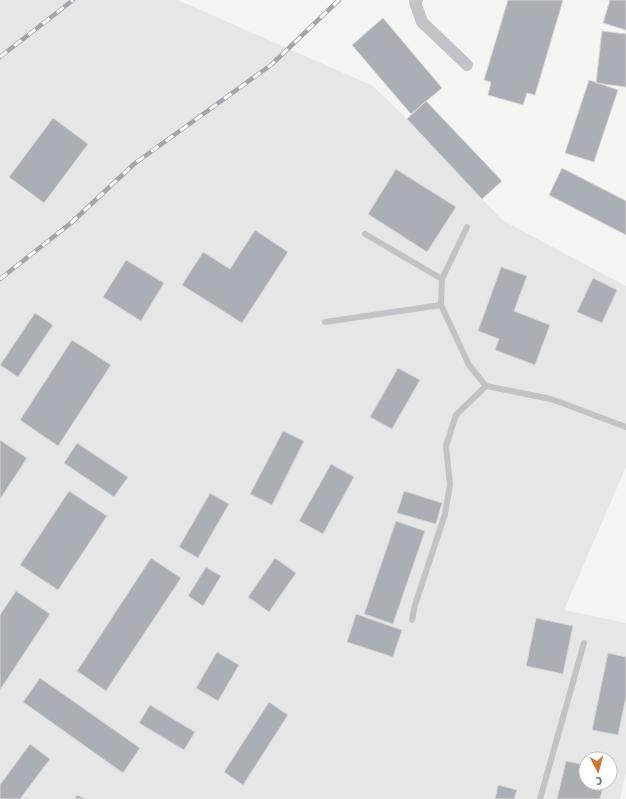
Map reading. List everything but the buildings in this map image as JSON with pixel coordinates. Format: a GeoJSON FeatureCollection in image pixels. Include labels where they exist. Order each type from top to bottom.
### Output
{"type":"FeatureCollection","features":[{"type":"Feature","properties":{"kind":"street"},"geometry":{"type":"LineString","coordinates":[[417,0],[416,2],[422,22],[466,66]]}},
{"type":"Feature","properties":{"kind":"lane"},"geometry":{"type":"LineString","coordinates":[[467,228],[442,279],[441,305],[469,365],[486,386],[551,400],[626,427]]}},
{"type":"Feature","properties":{"kind":"lane"},"geometry":{"type":"LineString","coordinates":[[365,234],[442,279]]}},
{"type":"Feature","properties":{"kind":"lane"},"geometry":{"type":"LineString","coordinates":[[325,322],[441,305]]}},
{"type":"Feature","properties":{"kind":"lane"},"geometry":{"type":"LineString","coordinates":[[412,620],[415,605],[445,514],[450,485],[446,446],[456,416],[486,386]]}},
{"type":"Feature","properties":{"kind":"lane"},"geometry":{"type":"LineString","coordinates":[[540,799],[584,643]]}},
{"type":"Feature","properties":{"kind":"shaded area"},"geometry":{"type":"Polygon","coordinates":[[[0,0],[178,0],[373,86],[407,119],[502,220],[626,286],[626,467],[564,610],[626,623],[626,772],[620,799],[0,799],[0,0]]]}},
{"type":"Feature","properties":{"kind":"railway"},"geometry":{"type":"LineString","coordinates":[[0,57],[73,0]]}},
{"type":"Feature","properties":{"kind":"railway"},"geometry":{"type":"LineString","coordinates":[[0,279],[71,223],[134,164],[271,65],[339,0]]}}]}
